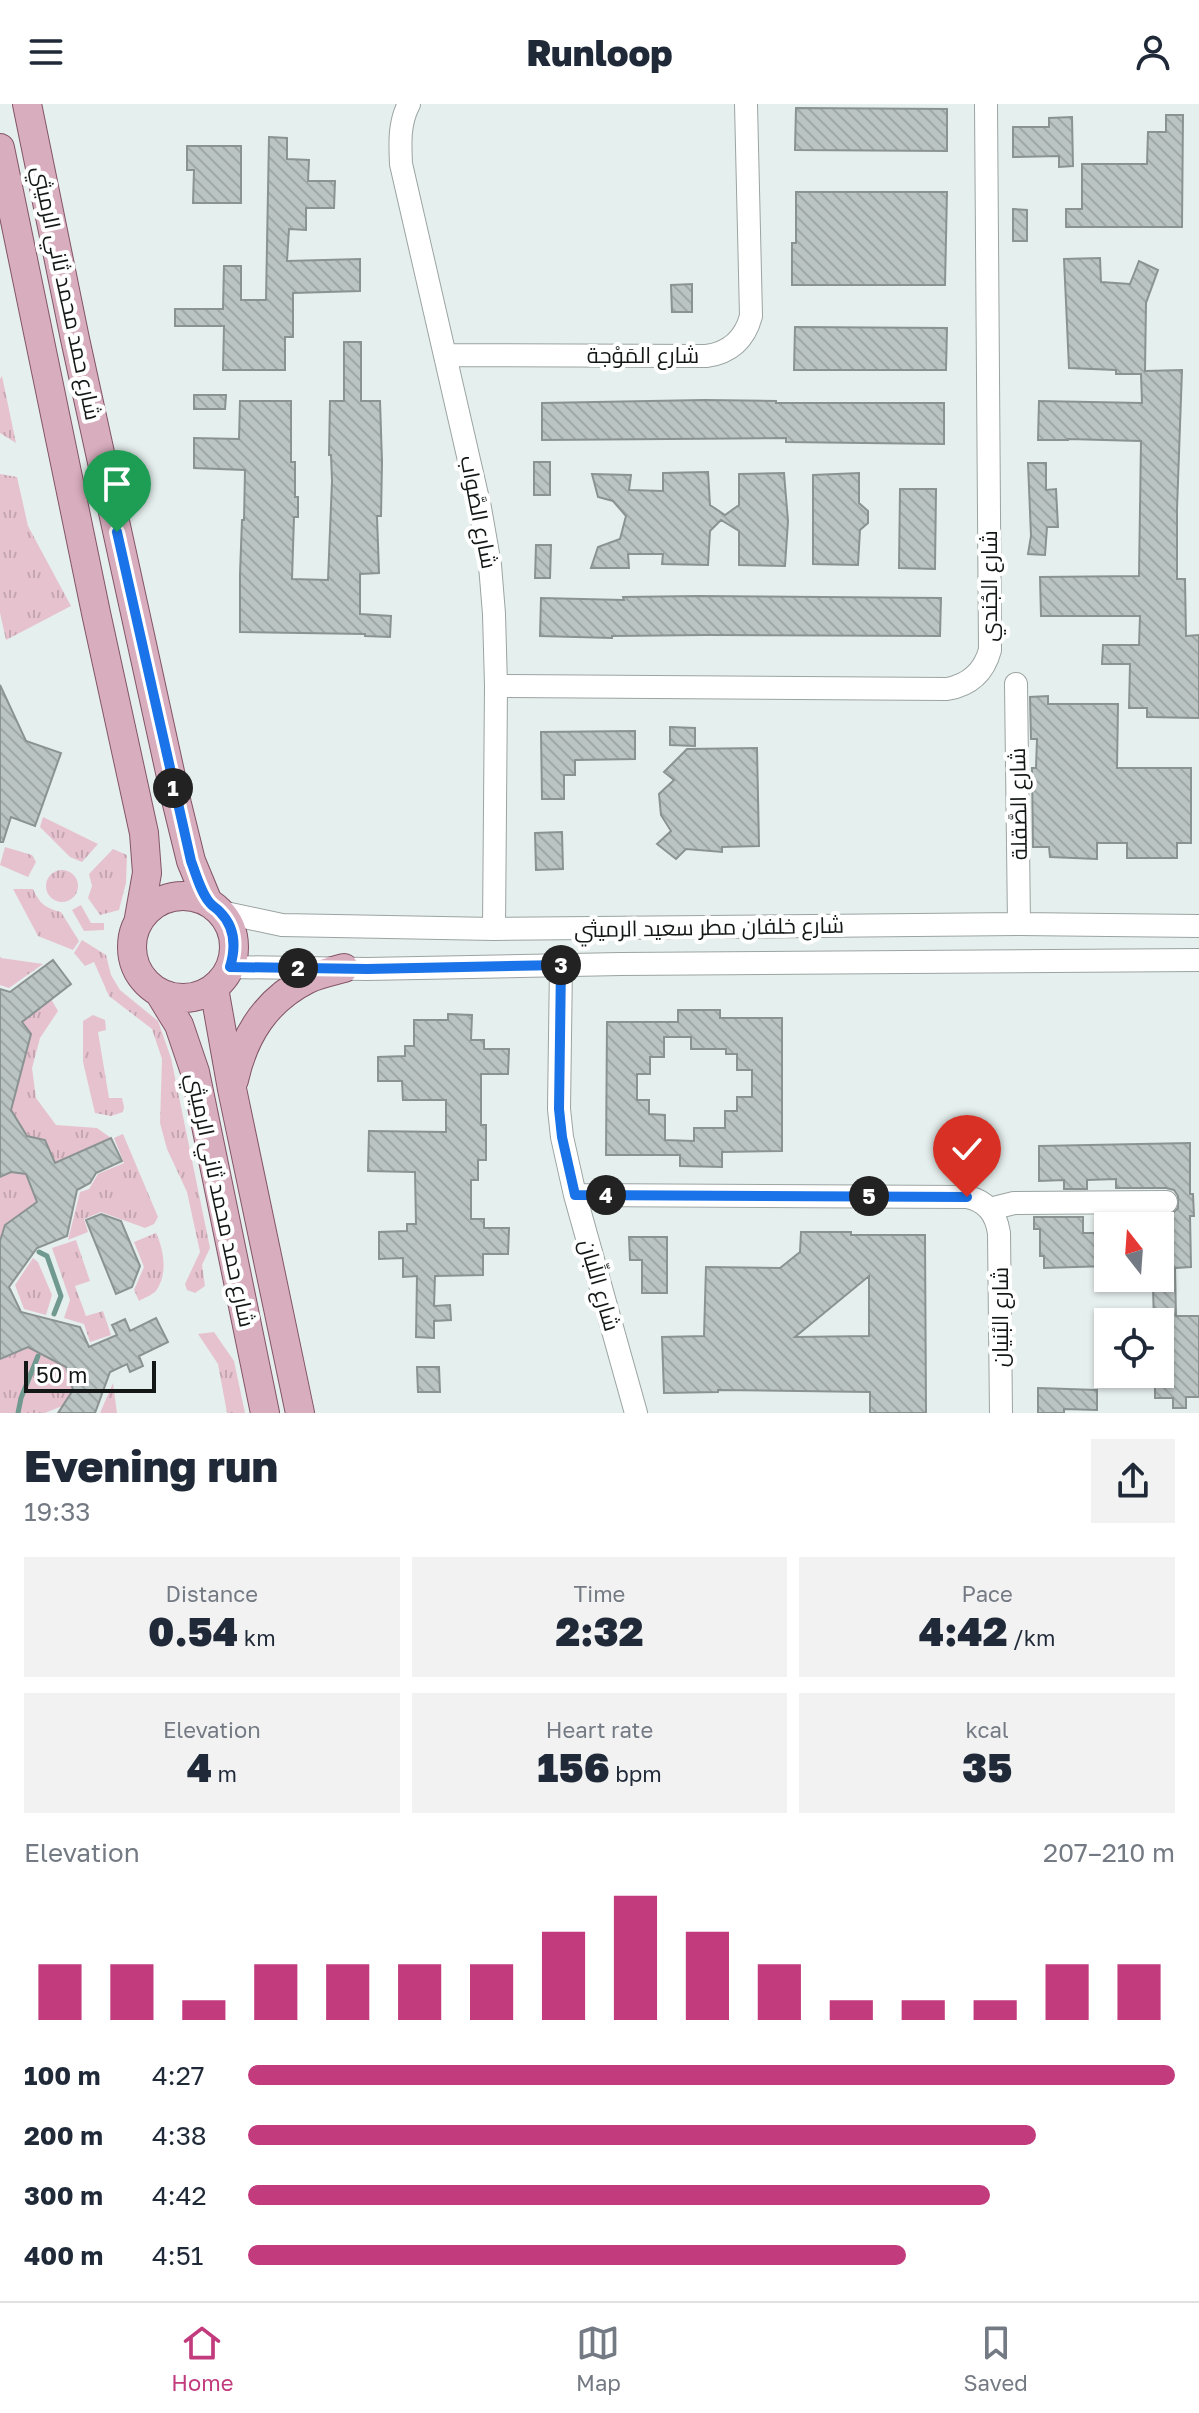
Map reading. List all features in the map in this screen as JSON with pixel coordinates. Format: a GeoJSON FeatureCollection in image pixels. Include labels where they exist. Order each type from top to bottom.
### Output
{"type":"FeatureCollection","features":[{"type":"Feature","properties":{"kind":"main road","name":"شارع حمد محمد ثاني الرميثي"},"geometry":{"type":"LineString","coordinates":[[27,104],[177,804],[191,861],[214,907]]}},
{"type":"Feature","properties":{"kind":"main road","name":"شارع حمد محمد ثاني الرميثي"},"geometry":{"type":"LineString","coordinates":[[0,148],[144,833],[147,873],[139,918]]}},
{"type":"Feature","properties":{"kind":"main road"},"geometry":{"type":"LineString","coordinates":[[178,895],[193,896],[214,907],[229,924],[234,938],[234,953],[222,977],[202,995],[188,998],[160,994],[148,986],[132,961],[130,946],[139,918],[163,899],[178,895]]}},
{"type":"Feature","properties":{"kind":"main road"},"geometry":{"type":"LineString","coordinates":[[232,1089],[239,1054],[256,1023],[280,997],[310,978],[344,968]]}},
{"type":"Feature","properties":{"kind":"main road","name":"شارع حمد محمد ثاني الرميثي"},"geometry":{"type":"LineString","coordinates":[[222,977],[232,1089],[300,1413]]}},
{"type":"Feature","properties":{"kind":"main road","name":"شارع حمد محمد ثاني الرميثي"},"geometry":{"type":"LineString","coordinates":[[160,994],[179,1025],[195,1072],[265,1413]]}},
{"type":"Feature","properties":{"kind":"street","name":"شارع الصَّواب"},"geometry":{"type":"LineString","coordinates":[[409,104],[400,137],[401,164],[486,540],[492,589],[496,686],[494,929]]}},
{"type":"Feature","properties":{"kind":"street","name":"شارع المَوْجة"},"geometry":{"type":"LineString","coordinates":[[446,355],[706,356],[732,347],[745,333],[751,316],[746,104]]}},
{"type":"Feature","properties":{"kind":"street","name":"شارع الجُندي"},"geometry":{"type":"LineString","coordinates":[[496,686],[947,689],[967,683],[983,669],[990,650],[986,104]]}},
{"type":"Feature","properties":{"kind":"street","name":"شارع الصَّقلة"},"geometry":{"type":"LineString","coordinates":[[1016,684],[1019,924]]}},
{"type":"Feature","properties":{"kind":"street","name":"شارع خلفان مطر سعيد الرميثي"},"geometry":{"type":"LineString","coordinates":[[214,907],[282,925],[494,929],[1019,924],[1199,926]]}},
{"type":"Feature","properties":{"kind":"street","name":"شارع خلفان مطر سعيد الرميثي"},"geometry":{"type":"LineString","coordinates":[[222,977],[344,968],[1199,960]]}},
{"type":"Feature","properties":{"kind":"street","name":"شارع اللِّبان"},"geometry":{"type":"LineString","coordinates":[[561,965],[559,1109],[562,1137],[575,1195],[636,1413]]}},
{"type":"Feature","properties":{"kind":"street"},"geometry":{"type":"LineString","coordinates":[[575,1195],[967,1197],[990,1209],[1014,1203],[1166,1202]]}},
{"type":"Feature","properties":{"kind":"street","name":"شارع البُنيان"},"geometry":{"type":"LineString","coordinates":[[990,1209],[999,1233],[1001,1413]]}},
{"type":"Feature","properties":{"kind":"green space"},"geometry":{"type":"Polygon","coordinates":[[[2,376],[16,443],[0,433],[2,376]]]}},
{"type":"Feature","properties":{"kind":"green space"},"geometry":{"type":"Polygon","coordinates":[[[0,474],[17,477],[28,526],[71,606],[6,640],[0,613],[0,474]]]}},
{"type":"Feature","properties":{"kind":"green space"},"geometry":{"type":"Polygon","coordinates":[[[43,817],[98,844],[82,862],[70,857],[40,827],[43,817]]]}},
{"type":"Feature","properties":{"kind":"green space"},"geometry":{"type":"Polygon","coordinates":[[[5,847],[32,855],[36,862],[28,877],[0,865],[5,847]]]}},
{"type":"Feature","properties":{"kind":"green space"},"geometry":{"type":"Polygon","coordinates":[[[113,849],[127,855],[126,883],[119,910],[100,915],[88,898],[92,886],[89,874],[113,849]]]}},
{"type":"Feature","properties":{"kind":"green space"},"geometry":{"type":"Polygon","coordinates":[[[62,870],[73,875],[78,886],[73,897],[62,902],[51,897],[46,886],[51,875],[62,870]]]}},
{"type":"Feature","properties":{"kind":"green space"},"geometry":{"type":"Polygon","coordinates":[[[13,889],[33,889],[44,905],[61,912],[79,941],[73,950],[38,936],[13,889]]]}},
{"type":"Feature","properties":{"kind":"green space"},"geometry":{"type":"Polygon","coordinates":[[[81,905],[91,923],[104,923],[104,930],[84,931],[72,910],[81,905]]]}},
{"type":"Feature","properties":{"kind":"green space"},"geometry":{"type":"Polygon","coordinates":[[[82,940],[106,955],[111,975],[120,990],[158,1021],[171,1058],[210,1248],[202,1265],[205,1286],[195,1293],[187,1290],[185,1284],[200,1252],[187,1192],[167,1149],[160,1123],[162,1059],[152,1029],[109,996],[94,962],[85,966],[74,953],[82,940]]]}},
{"type":"Feature","properties":{"kind":"green space"},"geometry":{"type":"Polygon","coordinates":[[[0,956],[43,964],[9,988],[0,985],[0,956]]]}},
{"type":"Feature","properties":{"kind":"green space"},"geometry":{"type":"Polygon","coordinates":[[[51,999],[58,1011],[40,1038],[32,1068],[36,1098],[56,1125],[97,1128],[111,1138],[55,1163],[27,1136],[11,1110],[31,1035],[22,1022],[51,999]]]}},
{"type":"Feature","properties":{"kind":"green space"},"geometry":{"type":"Polygon","coordinates":[[[93,1015],[105,1020],[106,1030],[98,1032],[109,1098],[122,1098],[124,1107],[123,1112],[111,1116],[95,1113],[83,1062],[83,1021],[93,1015]]]}},
{"type":"Feature","properties":{"kind":"green space"},"geometry":{"type":"Polygon","coordinates":[[[123,1134],[158,1217],[154,1224],[145,1228],[101,1212],[84,1219],[88,1232],[68,1240],[80,1192],[89,1189],[98,1174],[124,1163],[114,1138],[123,1134]]]}},
{"type":"Feature","properties":{"kind":"green space"},"geometry":{"type":"Polygon","coordinates":[[[11,1172],[26,1174],[37,1202],[0,1241],[0,1177],[11,1172]]]}},
{"type":"Feature","properties":{"kind":"green space"},"geometry":{"type":"Polygon","coordinates":[[[156,1233],[163,1254],[162,1277],[156,1291],[139,1301],[134,1290],[144,1267],[134,1242],[156,1233]]]}},
{"type":"Feature","properties":{"kind":"green space"},"geometry":{"type":"Polygon","coordinates":[[[76,1240],[90,1281],[75,1286],[86,1316],[103,1311],[111,1335],[90,1342],[84,1324],[64,1318],[70,1300],[52,1248],[76,1240]]]}},
{"type":"Feature","properties":{"kind":"green space"},"geometry":{"type":"Polygon","coordinates":[[[33,1258],[38,1262],[52,1295],[46,1315],[24,1309],[15,1285],[33,1258]]]}},
{"type":"Feature","properties":{"kind":"green space"},"geometry":{"type":"Polygon","coordinates":[[[214,1332],[234,1361],[245,1413],[227,1413],[218,1364],[198,1334],[214,1332]]]}},
{"type":"Feature","properties":{"kind":"green space"},"geometry":{"type":"Polygon","coordinates":[[[28,1347],[66,1367],[73,1390],[62,1406],[45,1413],[0,1413],[0,1359],[28,1347]]]}},
{"type":"Feature","properties":{"kind":"green space"},"geometry":{"type":"Polygon","coordinates":[[[113,1383],[117,1413],[100,1413],[113,1383]]]}},
{"type":"Feature","properties":{"kind":"building"},"geometry":{"type":"Polygon","coordinates":[[[796,108],[947,109],[947,151],[795,150],[796,108]]]}},
{"type":"Feature","properties":{"kind":"building"},"geometry":{"type":"Polygon","coordinates":[[[1166,115],[1183,115],[1182,227],[1066,227],[1066,209],[1082,209],[1082,164],[1147,164],[1148,132],[1166,132],[1166,115]]]}},
{"type":"Feature","properties":{"kind":"building"},"geometry":{"type":"Polygon","coordinates":[[[1072,117],[1073,166],[1059,167],[1059,156],[1013,157],[1013,127],[1049,127],[1049,118],[1072,117]]]}},
{"type":"Feature","properties":{"kind":"building"},"geometry":{"type":"Polygon","coordinates":[[[269,137],[287,138],[287,159],[309,160],[308,181],[335,181],[334,208],[306,208],[306,230],[289,229],[287,261],[360,259],[360,291],[293,293],[293,337],[285,337],[285,370],[223,370],[224,326],[175,326],[175,309],[223,309],[224,266],[241,266],[241,300],[266,300],[269,137]]]}},
{"type":"Feature","properties":{"kind":"building"},"geometry":{"type":"Polygon","coordinates":[[[187,146],[241,146],[241,203],[193,203],[194,170],[187,170],[187,146]]]}},
{"type":"Feature","properties":{"kind":"building"},"geometry":{"type":"Polygon","coordinates":[[[796,192],[947,192],[945,285],[792,285],[796,192]]]}},
{"type":"Feature","properties":{"kind":"building"},"geometry":{"type":"Polygon","coordinates":[[[1013,209],[1027,210],[1027,241],[1013,241],[1013,209]]]}},
{"type":"Feature","properties":{"kind":"building"},"geometry":{"type":"Polygon","coordinates":[[[1100,258],[1101,282],[1130,284],[1139,261],[1158,270],[1146,303],[1145,371],[1182,370],[1177,579],[1185,579],[1186,636],[1199,635],[1199,718],[1147,717],[1147,708],[1129,708],[1130,664],[1102,664],[1103,645],[1139,645],[1140,616],[1041,616],[1040,577],[1139,576],[1141,441],[1038,440],[1039,401],[1142,403],[1141,374],[1069,368],[1064,259],[1100,258]]]}},
{"type":"Feature","properties":{"kind":"building"},"geometry":{"type":"Polygon","coordinates":[[[692,284],[692,312],[672,312],[671,285],[692,284]]]}},
{"type":"Feature","properties":{"kind":"building"},"geometry":{"type":"Polygon","coordinates":[[[795,327],[947,328],[946,370],[794,370],[795,327]]]}},
{"type":"Feature","properties":{"kind":"building"},"geometry":{"type":"Polygon","coordinates":[[[344,342],[361,342],[361,401],[380,401],[379,573],[360,574],[360,614],[391,616],[390,637],[240,632],[245,470],[194,468],[194,438],[239,439],[240,401],[291,401],[291,462],[295,462],[295,497],[298,497],[298,517],[294,517],[292,579],[328,580],[332,481],[330,401],[344,401],[344,342]]]}},
{"type":"Feature","properties":{"kind":"building"},"geometry":{"type":"Polygon","coordinates":[[[194,395],[226,395],[225,409],[194,409],[194,395]]]}},
{"type":"Feature","properties":{"kind":"building"},"geometry":{"type":"Polygon","coordinates":[[[704,400],[944,403],[944,444],[786,442],[786,438],[542,440],[542,403],[704,400]]]}},
{"type":"Feature","properties":{"kind":"building"},"geometry":{"type":"Polygon","coordinates":[[[534,462],[550,462],[550,495],[534,495],[534,462]]]}},
{"type":"Feature","properties":{"kind":"building"},"geometry":{"type":"Polygon","coordinates":[[[1028,463],[1046,463],[1046,490],[1056,489],[1058,527],[1047,527],[1045,555],[1028,554],[1031,536],[1028,463]]]}},
{"type":"Feature","properties":{"kind":"building"},"geometry":{"type":"Polygon","coordinates":[[[708,472],[710,505],[725,515],[739,505],[739,474],[784,473],[788,521],[785,566],[739,565],[739,531],[721,520],[710,531],[708,565],[662,564],[663,554],[628,554],[629,568],[591,568],[598,547],[620,539],[626,516],[613,501],[598,497],[592,474],[631,475],[629,490],[663,491],[663,473],[708,472]]]}},
{"type":"Feature","properties":{"kind":"building"},"geometry":{"type":"Polygon","coordinates":[[[859,473],[859,503],[868,511],[868,523],[860,530],[858,565],[813,564],[813,475],[859,473]]]}},
{"type":"Feature","properties":{"kind":"building"},"geometry":{"type":"Polygon","coordinates":[[[900,489],[936,489],[935,569],[899,568],[900,489]]]}},
{"type":"Feature","properties":{"kind":"building"},"geometry":{"type":"Polygon","coordinates":[[[536,545],[551,545],[550,578],[535,578],[536,545]]]}},
{"type":"Feature","properties":{"kind":"building"},"geometry":{"type":"Polygon","coordinates":[[[623,597],[941,598],[940,636],[540,636],[541,598],[624,600],[623,597]]]}},
{"type":"Feature","properties":{"kind":"building"},"geometry":{"type":"Polygon","coordinates":[[[0,685],[26,741],[61,753],[35,826],[11,817],[3,842],[0,842],[0,685]]]}},
{"type":"Feature","properties":{"kind":"building"},"geometry":{"type":"Polygon","coordinates":[[[1048,696],[1048,704],[1118,704],[1117,768],[1191,768],[1191,843],[1177,843],[1177,858],[1127,858],[1127,843],[1097,843],[1097,859],[1050,857],[1049,847],[1033,847],[1032,768],[1036,768],[1037,739],[1031,739],[1030,697],[1048,696]]]}},
{"type":"Feature","properties":{"kind":"building"},"geometry":{"type":"Polygon","coordinates":[[[670,727],[695,728],[695,746],[670,745],[670,727]]]}},
{"type":"Feature","properties":{"kind":"building"},"geometry":{"type":"Polygon","coordinates":[[[635,731],[635,759],[575,760],[575,775],[564,775],[564,799],[542,799],[541,732],[635,731]]]}},
{"type":"Feature","properties":{"kind":"building"},"geometry":{"type":"Polygon","coordinates":[[[757,748],[759,846],[722,847],[722,852],[686,849],[676,859],[657,844],[671,831],[661,815],[659,794],[674,780],[664,772],[687,749],[757,748]]]}},
{"type":"Feature","properties":{"kind":"building"},"geometry":{"type":"Polygon","coordinates":[[[562,832],[563,869],[536,870],[535,833],[562,832]]]}},
{"type":"Feature","properties":{"kind":"building"},"geometry":{"type":"Polygon","coordinates":[[[53,960],[71,984],[22,1022],[31,1034],[11,1110],[27,1136],[45,1140],[55,1163],[111,1138],[122,1161],[96,1173],[90,1183],[77,1190],[67,1236],[37,1248],[9,1287],[21,1312],[80,1327],[89,1347],[117,1335],[112,1325],[125,1319],[130,1331],[156,1318],[168,1342],[139,1356],[143,1366],[130,1372],[127,1364],[110,1372],[95,1413],[58,1413],[73,1390],[66,1367],[28,1347],[0,1359],[0,1241],[5,1225],[37,1202],[26,1174],[11,1172],[0,1177],[0,989],[10,992],[53,960]]]}},
{"type":"Feature","properties":{"kind":"building"},"geometry":{"type":"Polygon","coordinates":[[[678,1010],[720,1010],[720,1018],[782,1018],[782,1151],[722,1152],[722,1167],[680,1166],[680,1155],[606,1155],[607,1022],[678,1022],[678,1010]],[[664,1037],[664,1057],[650,1057],[650,1074],[637,1074],[637,1100],[649,1100],[649,1114],[665,1115],[665,1140],[694,1141],[694,1128],[725,1128],[725,1111],[737,1111],[737,1097],[752,1097],[752,1070],[737,1070],[737,1054],[726,1054],[726,1049],[691,1049],[691,1037],[664,1037]]]}},
{"type":"Feature","properties":{"kind":"building"},"geometry":{"type":"Polygon","coordinates":[[[448,1014],[472,1015],[471,1040],[484,1040],[484,1049],[509,1049],[508,1074],[481,1074],[481,1125],[486,1125],[486,1160],[478,1160],[478,1180],[471,1180],[471,1219],[484,1219],[484,1228],[509,1228],[508,1254],[483,1254],[483,1275],[435,1276],[434,1306],[450,1305],[451,1320],[434,1321],[434,1338],[416,1337],[417,1276],[403,1277],[403,1258],[379,1259],[379,1232],[407,1231],[407,1224],[416,1224],[415,1172],[368,1171],[369,1131],[446,1132],[446,1100],[403,1100],[402,1081],[378,1081],[378,1057],[405,1056],[405,1046],[414,1046],[414,1020],[448,1020],[448,1014]]]}},
{"type":"Feature","properties":{"kind":"building"},"geometry":{"type":"Polygon","coordinates":[[[1190,1143],[1190,1194],[1193,1194],[1194,1216],[1190,1216],[1191,1267],[1175,1268],[1176,1316],[1199,1316],[1199,1397],[1186,1397],[1186,1408],[1173,1408],[1173,1398],[1155,1398],[1155,1388],[1174,1388],[1174,1308],[1154,1308],[1153,1292],[1174,1292],[1174,1212],[1178,1208],[1178,1196],[1174,1190],[1166,1188],[1116,1188],[1116,1179],[1087,1180],[1087,1189],[1064,1189],[1064,1180],[1039,1181],[1039,1146],[1190,1143]]]}},
{"type":"Feature","properties":{"kind":"building"},"geometry":{"type":"Polygon","coordinates":[[[101,1214],[121,1221],[140,1266],[132,1287],[116,1294],[86,1220],[101,1214]]]}},
{"type":"Feature","properties":{"kind":"building"},"geometry":{"type":"Polygon","coordinates":[[[1034,1217],[1083,1217],[1083,1233],[1094,1233],[1094,1266],[1044,1268],[1044,1256],[1040,1256],[1040,1229],[1034,1229],[1034,1217]]]}},
{"type":"Feature","properties":{"kind":"building"},"geometry":{"type":"Polygon","coordinates":[[[801,1232],[925,1235],[926,1413],[870,1413],[870,1392],[718,1390],[664,1393],[662,1337],[704,1336],[706,1267],[780,1268],[800,1252],[801,1232]],[[869,1276],[795,1337],[869,1336],[869,1276]]]}},
{"type":"Feature","properties":{"kind":"building"},"geometry":{"type":"Polygon","coordinates":[[[629,1237],[667,1237],[667,1293],[642,1293],[642,1260],[630,1260],[629,1237]]]}},
{"type":"Feature","properties":{"kind":"building"},"geometry":{"type":"Polygon","coordinates":[[[417,1367],[439,1367],[440,1392],[418,1392],[417,1367]]]}},
{"type":"Feature","properties":{"kind":"building"},"geometry":{"type":"Polygon","coordinates":[[[1038,1388],[1097,1390],[1097,1410],[1064,1409],[1064,1413],[1038,1413],[1038,1388]]]}},
{"type":"Feature","properties":{"kind":"waterway"},"geometry":{"type":"LineString","coordinates":[[39,1252],[47,1256],[61,1296],[54,1314]]}},
{"type":"Feature","properties":{"kind":"waterway"},"geometry":{"type":"LineString","coordinates":[[18,1413],[38,1356]]}},
{"type":"Feature","properties":{"kind":"route"},"geometry":{"type":"LineString","coordinates":[[117,532],[191,861],[208,902],[221,912],[234,938],[230,967],[367,969],[561,965],[559,1109],[575,1195],[967,1197]]}}]}
